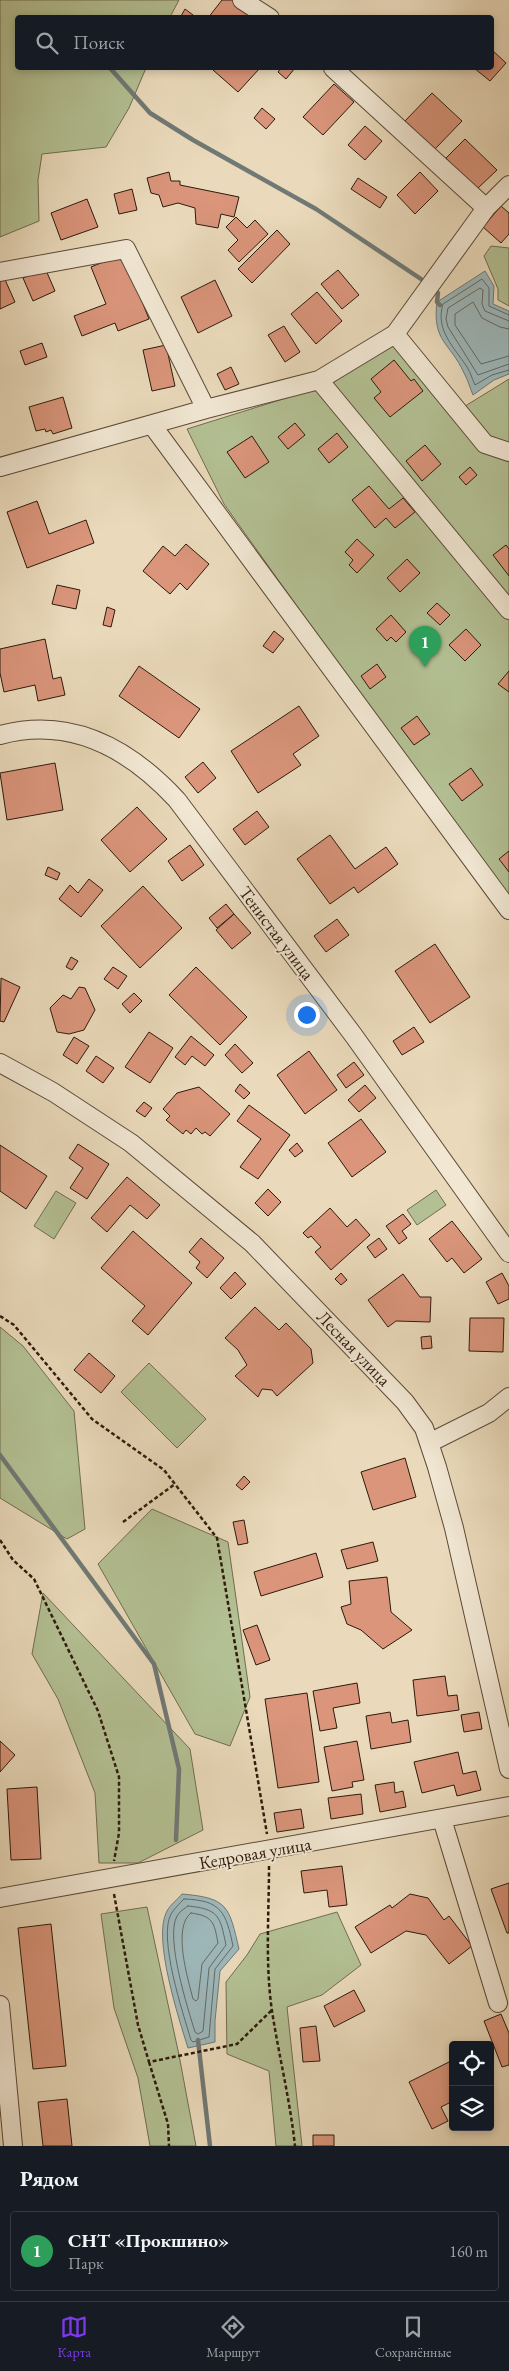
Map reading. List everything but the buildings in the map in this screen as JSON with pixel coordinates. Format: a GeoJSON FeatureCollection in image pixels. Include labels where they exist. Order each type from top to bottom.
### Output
{"type":"FeatureCollection","features":[{"type":"Feature","properties":{"kind":"street"},"geometry":{"type":"LineString","coordinates":[[242,0],[265,15]]}},
{"type":"Feature","properties":{"kind":"street"},"geometry":{"type":"LineString","coordinates":[[335,70],[486,208]]}},
{"type":"Feature","properties":{"kind":"street"},"geometry":{"type":"LineString","coordinates":[[0,468],[206,409],[319,380],[395,334],[486,208],[509,185]]}},
{"type":"Feature","properties":{"kind":"street"},"geometry":{"type":"LineString","coordinates":[[0,272],[126,249],[206,409]]}},
{"type":"Feature","properties":{"kind":"street"},"geometry":{"type":"LineString","coordinates":[[395,334],[485,444],[509,452]]}},
{"type":"Feature","properties":{"kind":"street"},"geometry":{"type":"LineString","coordinates":[[319,380],[509,610]]}},
{"type":"Feature","properties":{"kind":"street"},"geometry":{"type":"LineString","coordinates":[[152,425],[509,910]]}},
{"type":"Feature","properties":{"kind":"street","name":"Тенистая улица"},"geometry":{"type":"LineString","coordinates":[[0,735],[23,729],[68,731],[107,744],[154,776],[182,808],[354,1036],[509,1253]]}},
{"type":"Feature","properties":{"kind":"street","name":"Лесная улица"},"geometry":{"type":"LineString","coordinates":[[0,1062],[53,1092],[131,1143],[252,1243],[405,1402],[424,1428],[454,1528],[509,1769]]}},
{"type":"Feature","properties":{"kind":"street"},"geometry":{"type":"LineString","coordinates":[[429,1443],[482,1418],[509,1397]]}},
{"type":"Feature","properties":{"kind":"street","name":"Кедровая улица"},"geometry":{"type":"LineString","coordinates":[[0,1898],[509,1806]]}},
{"type":"Feature","properties":{"kind":"street"},"geometry":{"type":"LineString","coordinates":[[442,1818],[498,2003]]}},
{"type":"Feature","properties":{"kind":"street"},"geometry":{"type":"LineString","coordinates":[[0,2005],[13,2146]]}},
{"type":"Feature","properties":{"kind":"path"},"geometry":{"type":"LineString","coordinates":[[0,1316],[14,1325],[92,1419],[164,1470],[217,1538],[270,1850],[268,1956],[272,2010],[289,2094],[295,2146]]}},
{"type":"Feature","properties":{"kind":"path"},"geometry":{"type":"LineString","coordinates":[[123,1522],[175,1484]]}},
{"type":"Feature","properties":{"kind":"path"},"geometry":{"type":"LineString","coordinates":[[0,1540],[14,1560],[34,1579],[98,1712],[118,1777],[119,1833],[112,1878],[136,2016],[168,2124],[169,2146]]}},
{"type":"Feature","properties":{"kind":"path"},"geometry":{"type":"LineString","coordinates":[[149,2062],[237,2044],[272,2010]]}},
{"type":"Feature","properties":{"kind":"green space"},"geometry":{"type":"Polygon","coordinates":[[[0,0],[179,0],[171,15],[15,15],[15,70],[145,70],[129,108],[106,147],[42,154],[38,180],[39,221],[0,237],[0,0]]]}},
{"type":"Feature","properties":{"kind":"green space"},"geometry":{"type":"Polygon","coordinates":[[[491,246],[509,248],[509,306],[498,300],[498,289],[484,256],[491,246]]]}},
{"type":"Feature","properties":{"kind":"green space"},"geometry":{"type":"Polygon","coordinates":[[[393,342],[474,440],[509,455],[509,903],[224,504],[187,429],[331,384],[393,342]]]}},
{"type":"Feature","properties":{"kind":"green space"},"geometry":{"type":"Polygon","coordinates":[[[509,379],[509,445],[486,438],[462,408],[509,379]]]}},
{"type":"Feature","properties":{"kind":"green space"},"geometry":{"type":"Polygon","coordinates":[[[436,1190],[446,1205],[417,1225],[407,1210],[436,1190]]]}},
{"type":"Feature","properties":{"kind":"green space"},"geometry":{"type":"Polygon","coordinates":[[[56,1191],[76,1203],[54,1239],[34,1226],[56,1191]]]}},
{"type":"Feature","properties":{"kind":"green space"},"geometry":{"type":"Polygon","coordinates":[[[0,1327],[23,1346],[74,1411],[85,1529],[67,1539],[0,1498],[0,1327]]]}},
{"type":"Feature","properties":{"kind":"green space"},"geometry":{"type":"Polygon","coordinates":[[[149,1363],[206,1419],[177,1448],[121,1392],[149,1363]]]}},
{"type":"Feature","properties":{"kind":"green space"},"geometry":{"type":"Polygon","coordinates":[[[152,1509],[228,1542],[250,1697],[230,1746],[195,1734],[98,1564],[152,1509]]]}},
{"type":"Feature","properties":{"kind":"green space"},"geometry":{"type":"Polygon","coordinates":[[[43,1593],[190,1749],[203,1830],[138,1863],[99,1863],[95,1793],[58,1699],[32,1654],[43,1593]]]}},
{"type":"Feature","properties":{"kind":"green space"},"geometry":{"type":"Polygon","coordinates":[[[147,1907],[179,2055],[196,2146],[150,2146],[138,2078],[114,2008],[101,1914],[147,1907]]]}},
{"type":"Feature","properties":{"kind":"green space"},"geometry":{"type":"Polygon","coordinates":[[[337,1912],[361,1965],[322,1995],[287,2007],[302,2146],[276,2146],[269,2071],[227,2054],[226,1982],[247,1955],[260,1934],[337,1912]]]}},
{"type":"Feature","properties":{"kind":"water"},"geometry":{"type":"Polygon","coordinates":[[[485,271],[494,286],[493,304],[509,311],[509,374],[494,380],[473,395],[459,363],[440,334],[437,326],[437,302],[485,271]]]}},
{"type":"Feature","properties":{"kind":"water"},"geometry":{"type":"Polygon","coordinates":[[[182,1894],[209,1898],[224,1907],[229,1914],[239,1949],[220,1971],[215,2042],[188,2048],[168,1978],[163,1939],[163,1923],[167,1911],[182,1894]]]}},
{"type":"Feature","properties":{"kind":"waterway"},"geometry":{"type":"LineString","coordinates":[[112,70],[150,113],[193,140],[316,209],[421,279]]}},
{"type":"Feature","properties":{"kind":"waterway"},"geometry":{"type":"LineString","coordinates":[[438,293],[437,302],[440,305]]}},
{"type":"Feature","properties":{"kind":"waterway"},"geometry":{"type":"LineString","coordinates":[[0,1455],[154,1664],[179,1769],[176,1840]]}},
{"type":"Feature","properties":{"kind":"waterway"},"geometry":{"type":"LineString","coordinates":[[198,2040],[210,2146]]}},
{"type":"Feature","properties":{"kind":"place","name":"СНТ «Прокшино»"},"geometry":{"type":"Point","coordinates":[425,667]}}]}
